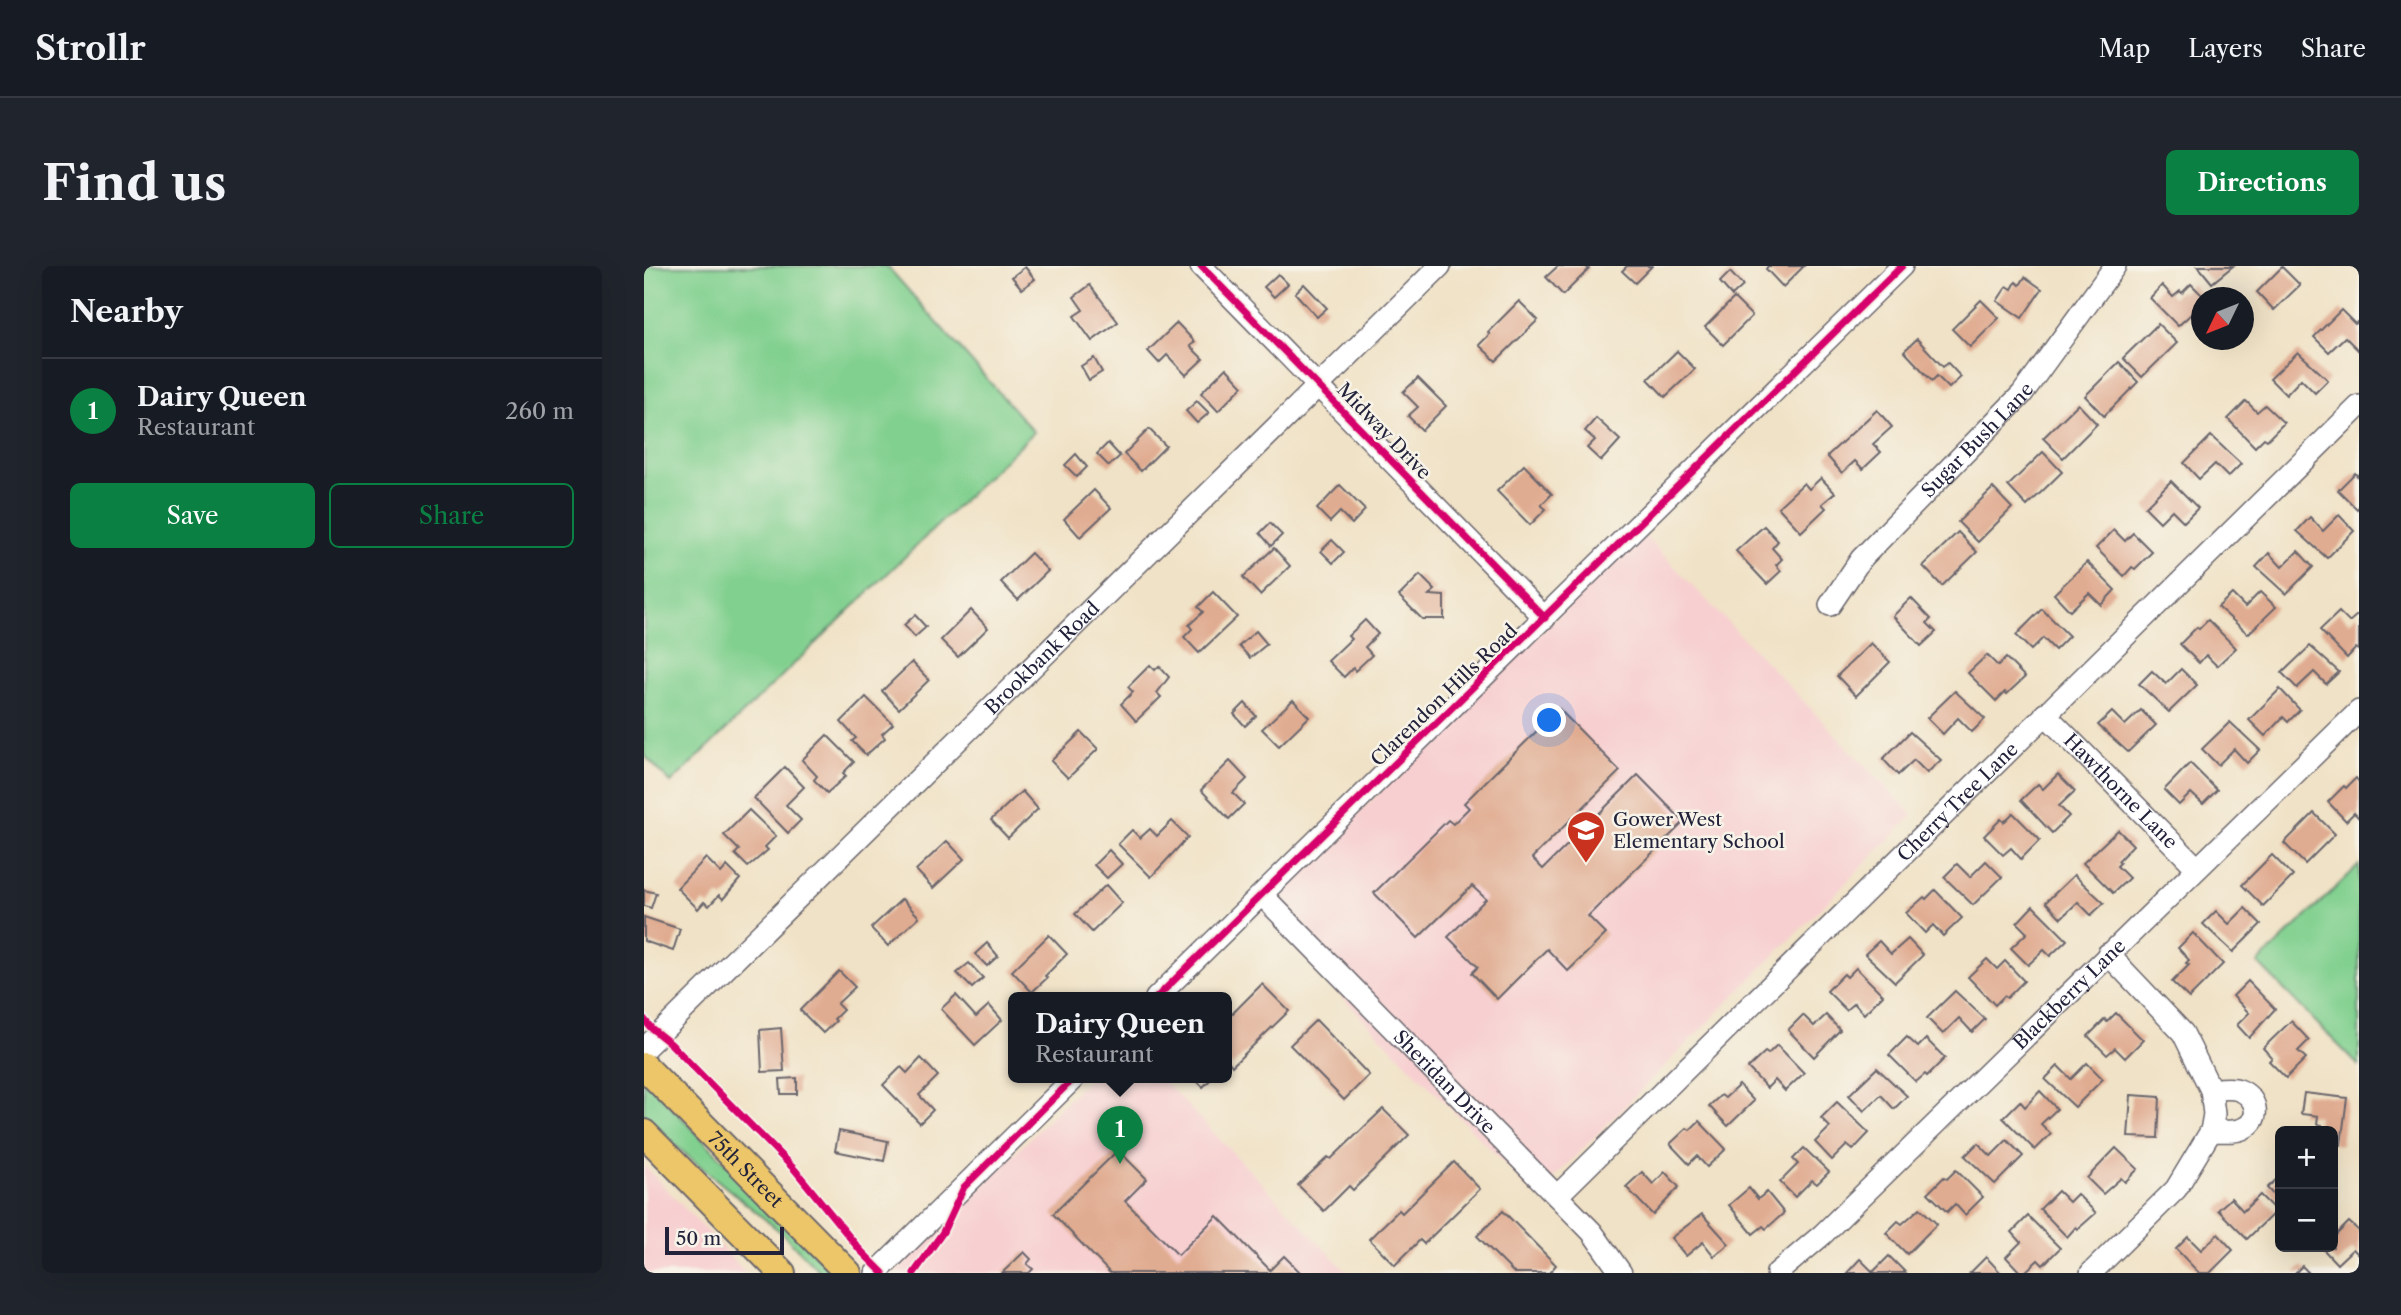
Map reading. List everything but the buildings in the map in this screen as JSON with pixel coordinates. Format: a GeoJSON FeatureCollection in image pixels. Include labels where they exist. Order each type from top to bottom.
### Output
{"type":"FeatureCollection","features":[{"type":"Feature","properties":{"kind":"main road","name":"75th Street"},"geometry":{"type":"LineString","coordinates":[[644,1066],[848,1273]]}},
{"type":"Feature","properties":{"kind":"main road"},"geometry":{"type":"LineString","coordinates":[[644,1133],[782,1273]]}},
{"type":"Feature","properties":{"kind":"street","name":"Midway Drive"},"geometry":{"type":"LineString","coordinates":[[1201,266],[1545,618]]}},
{"type":"Feature","properties":{"kind":"street","name":"Brookbank Road"},"geometry":{"type":"LineString","coordinates":[[644,1049],[1440,266]]}},
{"type":"Feature","properties":{"kind":"street","name":"Clarendon Hills Road"},"geometry":{"type":"LineString","coordinates":[[1162,992],[1902,266]]}},
{"type":"Feature","properties":{"kind":"street","name":"Sugar Bush Lane"},"geometry":{"type":"LineString","coordinates":[[1830,605],[1861,559],[2022,394],[2115,266]]}},
{"type":"Feature","properties":{"kind":"street","name":"Cherry Tree Lane"},"geometry":{"type":"LineString","coordinates":[[1557,1196],[2359,406]]}},
{"type":"Feature","properties":{"kind":"street","name":"Blackberry Lane"},"geometry":{"type":"LineString","coordinates":[[1777,1273],[1822,1235],[2359,711]]}},
{"type":"Feature","properties":{"kind":"street","name":"Hawthorne Lane"},"geometry":{"type":"LineString","coordinates":[[2045,714],[2197,868]]}},
{"type":"Feature","properties":{"kind":"street","name":"Sheridan Drive"},"geometry":{"type":"LineString","coordinates":[[1262,895],[1592,1232],[1621,1273]]}},
{"type":"Feature","properties":{"kind":"street"},"geometry":{"type":"LineString","coordinates":[[2091,1273],[2176,1189],[2211,1131],[2214,1114],[2211,1090],[2183,1033],[2108,954]]}},
{"type":"Feature","properties":{"kind":"street"},"geometry":{"type":"LineString","coordinates":[[876,1273],[1069,1083]]}},
{"type":"Feature","properties":{"kind":"street"},"geometry":{"type":"LineString","coordinates":[[2211,1090],[2238,1090],[2252,1098],[2256,1109],[2253,1122],[2243,1129],[2211,1131]]}},
{"type":"Feature","properties":{"kind":"shaded area","name":"Gower West Elementary School"},"geometry":{"type":"Polygon","coordinates":[[[1642,533],[1913,815],[1536,1196],[1259,912],[1642,533]]]}},
{"type":"Feature","properties":{"kind":"shaded area"},"geometry":{"type":"Polygon","coordinates":[[[1085,1083],[1166,1083],[1348,1273],[895,1273],[1085,1083]]]}},
{"type":"Feature","properties":{"kind":"shaded area"},"geometry":{"type":"Polygon","coordinates":[[[644,1166],[655,1177],[746,1273],[644,1273],[644,1166]]]}},
{"type":"Feature","properties":{"kind":"green space"},"geometry":{"type":"Polygon","coordinates":[[[644,266],[887,266],[1034,432],[671,783],[644,755],[644,266]]]}},
{"type":"Feature","properties":{"kind":"green space"},"geometry":{"type":"Polygon","coordinates":[[[2359,865],[2359,1066],[2258,963],[2359,865]]]}},
{"type":"Feature","properties":{"kind":"green space"},"geometry":{"type":"Polygon","coordinates":[[[644,1079],[833,1273],[821,1273],[783,1234],[644,1120],[644,1079]]]}},
{"type":"Feature","properties":{"kind":"cycle path"},"geometry":{"type":"LineString","coordinates":[[1201,266],[1545,618]]}},
{"type":"Feature","properties":{"kind":"cycle path"},"geometry":{"type":"LineString","coordinates":[[1162,992],[1902,266]]}},
{"type":"Feature","properties":{"kind":"cycle path"},"geometry":{"type":"LineString","coordinates":[[644,1019],[795,1170],[860,1250],[883,1273]]}},
{"type":"Feature","properties":{"kind":"cycle path"},"geometry":{"type":"LineString","coordinates":[[914,1273],[943,1232],[964,1187],[1069,1083]]}},
{"type":"Feature","properties":{"kind":"place","name":"Gower West Elementary School"},"geometry":{"type":"Point","coordinates":[1586,864]}},
{"type":"Feature","properties":{"kind":"place","name":"Dairy Queen"},"geometry":{"type":"Point","coordinates":[1120,1164]}}]}
